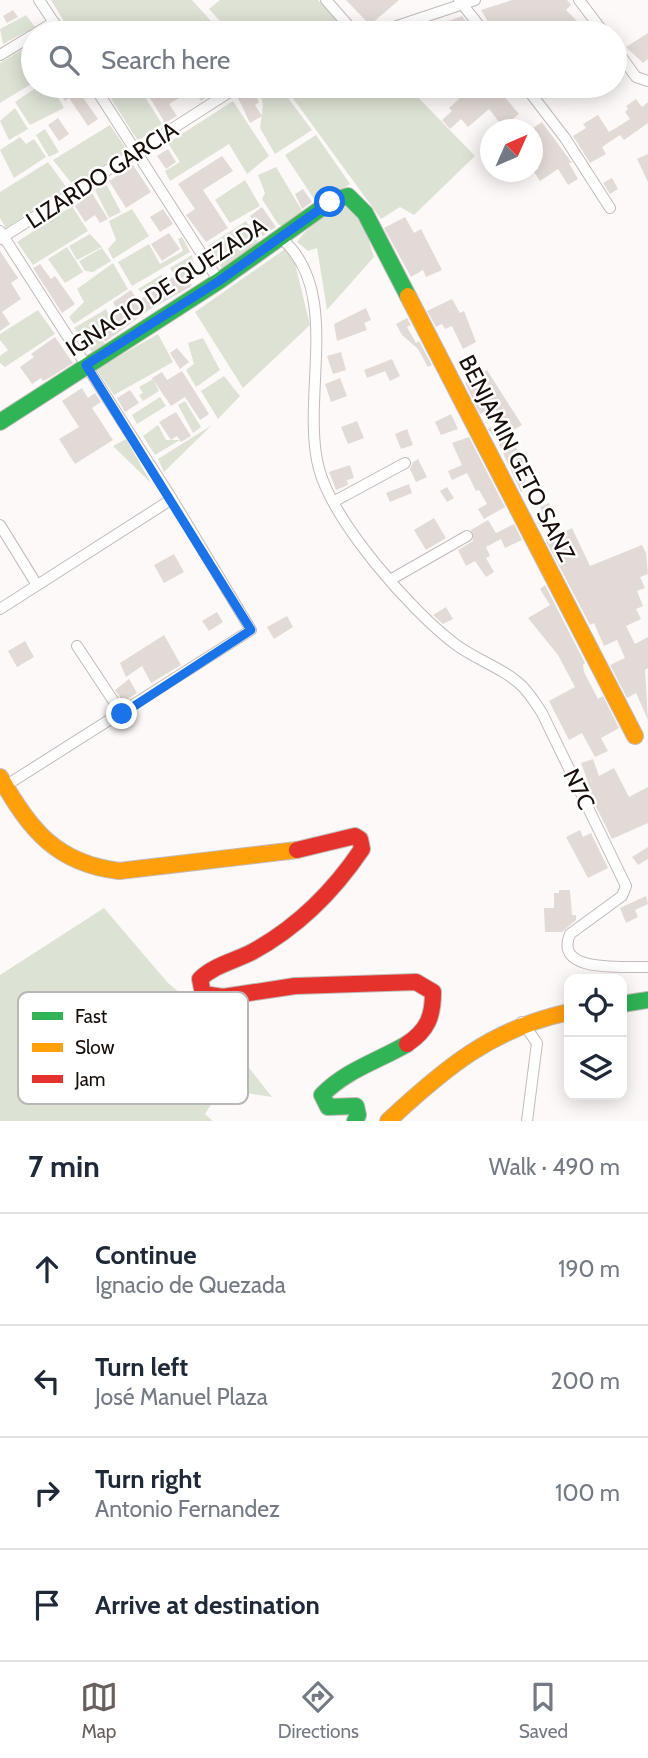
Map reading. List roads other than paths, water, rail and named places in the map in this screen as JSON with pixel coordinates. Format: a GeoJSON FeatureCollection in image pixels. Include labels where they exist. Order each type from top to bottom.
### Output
{"type":"FeatureCollection","features":[{"type":"Feature","properties":{"kind":"street"},"geometry":{"type":"LineString","coordinates":[[39,0],[53,21]]}},
{"type":"Feature","properties":{"kind":"street"},"geometry":{"type":"LineString","coordinates":[[326,0],[344,21]]}},
{"type":"Feature","properties":{"kind":"street"},"geometry":{"type":"LineString","coordinates":[[409,21],[461,2],[475,0]]}},
{"type":"Feature","properties":{"kind":"street"},"geometry":{"type":"LineString","coordinates":[[579,0],[595,21]]}},
{"type":"Feature","properties":{"kind":"street"},"geometry":{"type":"LineString","coordinates":[[461,2],[476,21]]}},
{"type":"Feature","properties":{"kind":"street"},"geometry":{"type":"LineString","coordinates":[[0,55],[21,42]]}},
{"type":"Feature","properties":{"kind":"street"},"geometry":{"type":"LineString","coordinates":[[627,65],[636,77],[648,81]]}},
{"type":"Feature","properties":{"kind":"street"},"geometry":{"type":"LineString","coordinates":[[102,98],[219,281]]}},
{"type":"Feature","properties":{"kind":"street","name":"LIZARDO GARCIA"},"geometry":{"type":"LineString","coordinates":[[1,236],[137,154],[221,98]]}},
{"type":"Feature","properties":{"kind":"street"},"geometry":{"type":"LineString","coordinates":[[534,98],[565,138],[610,208]]}},
{"type":"Feature","properties":{"kind":"street","name":"IGNACIO DE QUEZADA"},"geometry":{"type":"LineString","coordinates":[[0,422],[219,281],[338,197],[348,196],[356,201]]}},
{"type":"Feature","properties":{"kind":"street","name":"BENJAMIN GETO SANZ"},"geometry":{"type":"LineString","coordinates":[[356,201],[635,736]]}},
{"type":"Feature","properties":{"kind":"street"},"geometry":{"type":"LineString","coordinates":[[1,236],[172,499],[251,630],[122,714],[2,785],[39,835],[67,859],[94,870],[119,871],[291,852],[344,837],[355,836],[360,839],[362,849],[348,869],[291,928],[260,949],[207,972],[200,979],[199,987],[202,992]]}},
{"type":"Feature","properties":{"kind":"street","name":"N7C"},"geometry":{"type":"LineString","coordinates":[[282,239],[297,252],[305,267],[313,299],[317,330],[312,417],[319,469],[333,502],[390,580],[437,630],[523,687],[542,713],[620,873],[626,892],[570,934],[566,943],[568,954],[578,962],[590,965],[648,967]]}},
{"type":"Feature","properties":{"kind":"street"},"geometry":{"type":"LineString","coordinates":[[333,502],[405,463]]}},
{"type":"Feature","properties":{"kind":"street"},"geometry":{"type":"LineString","coordinates":[[0,609],[172,499]]}},
{"type":"Feature","properties":{"kind":"street"},"geometry":{"type":"LineString","coordinates":[[0,525],[37,585]]}},
{"type":"Feature","properties":{"kind":"street"},"geometry":{"type":"LineString","coordinates":[[390,580],[467,536]]}},
{"type":"Feature","properties":{"kind":"street"},"geometry":{"type":"LineString","coordinates":[[78,646],[122,714]]}},
{"type":"Feature","properties":{"kind":"street"},"geometry":{"type":"LineString","coordinates":[[248,992],[304,986],[416,982],[428,986],[435,1002],[433,1013],[419,1035],[398,1052],[333,1084],[322,1096],[328,1107],[356,1106],[358,1115],[355,1121]]}},
{"type":"Feature","properties":{"kind":"street"},"geometry":{"type":"LineString","coordinates":[[627,1003],[648,1000]]}},
{"type":"Feature","properties":{"kind":"street"},"geometry":{"type":"LineString","coordinates":[[388,1121],[478,1045],[522,1022],[564,1013]]}},
{"type":"Feature","properties":{"kind":"street"},"geometry":{"type":"LineString","coordinates":[[522,1022],[537,1043],[527,1121]]}}]}
